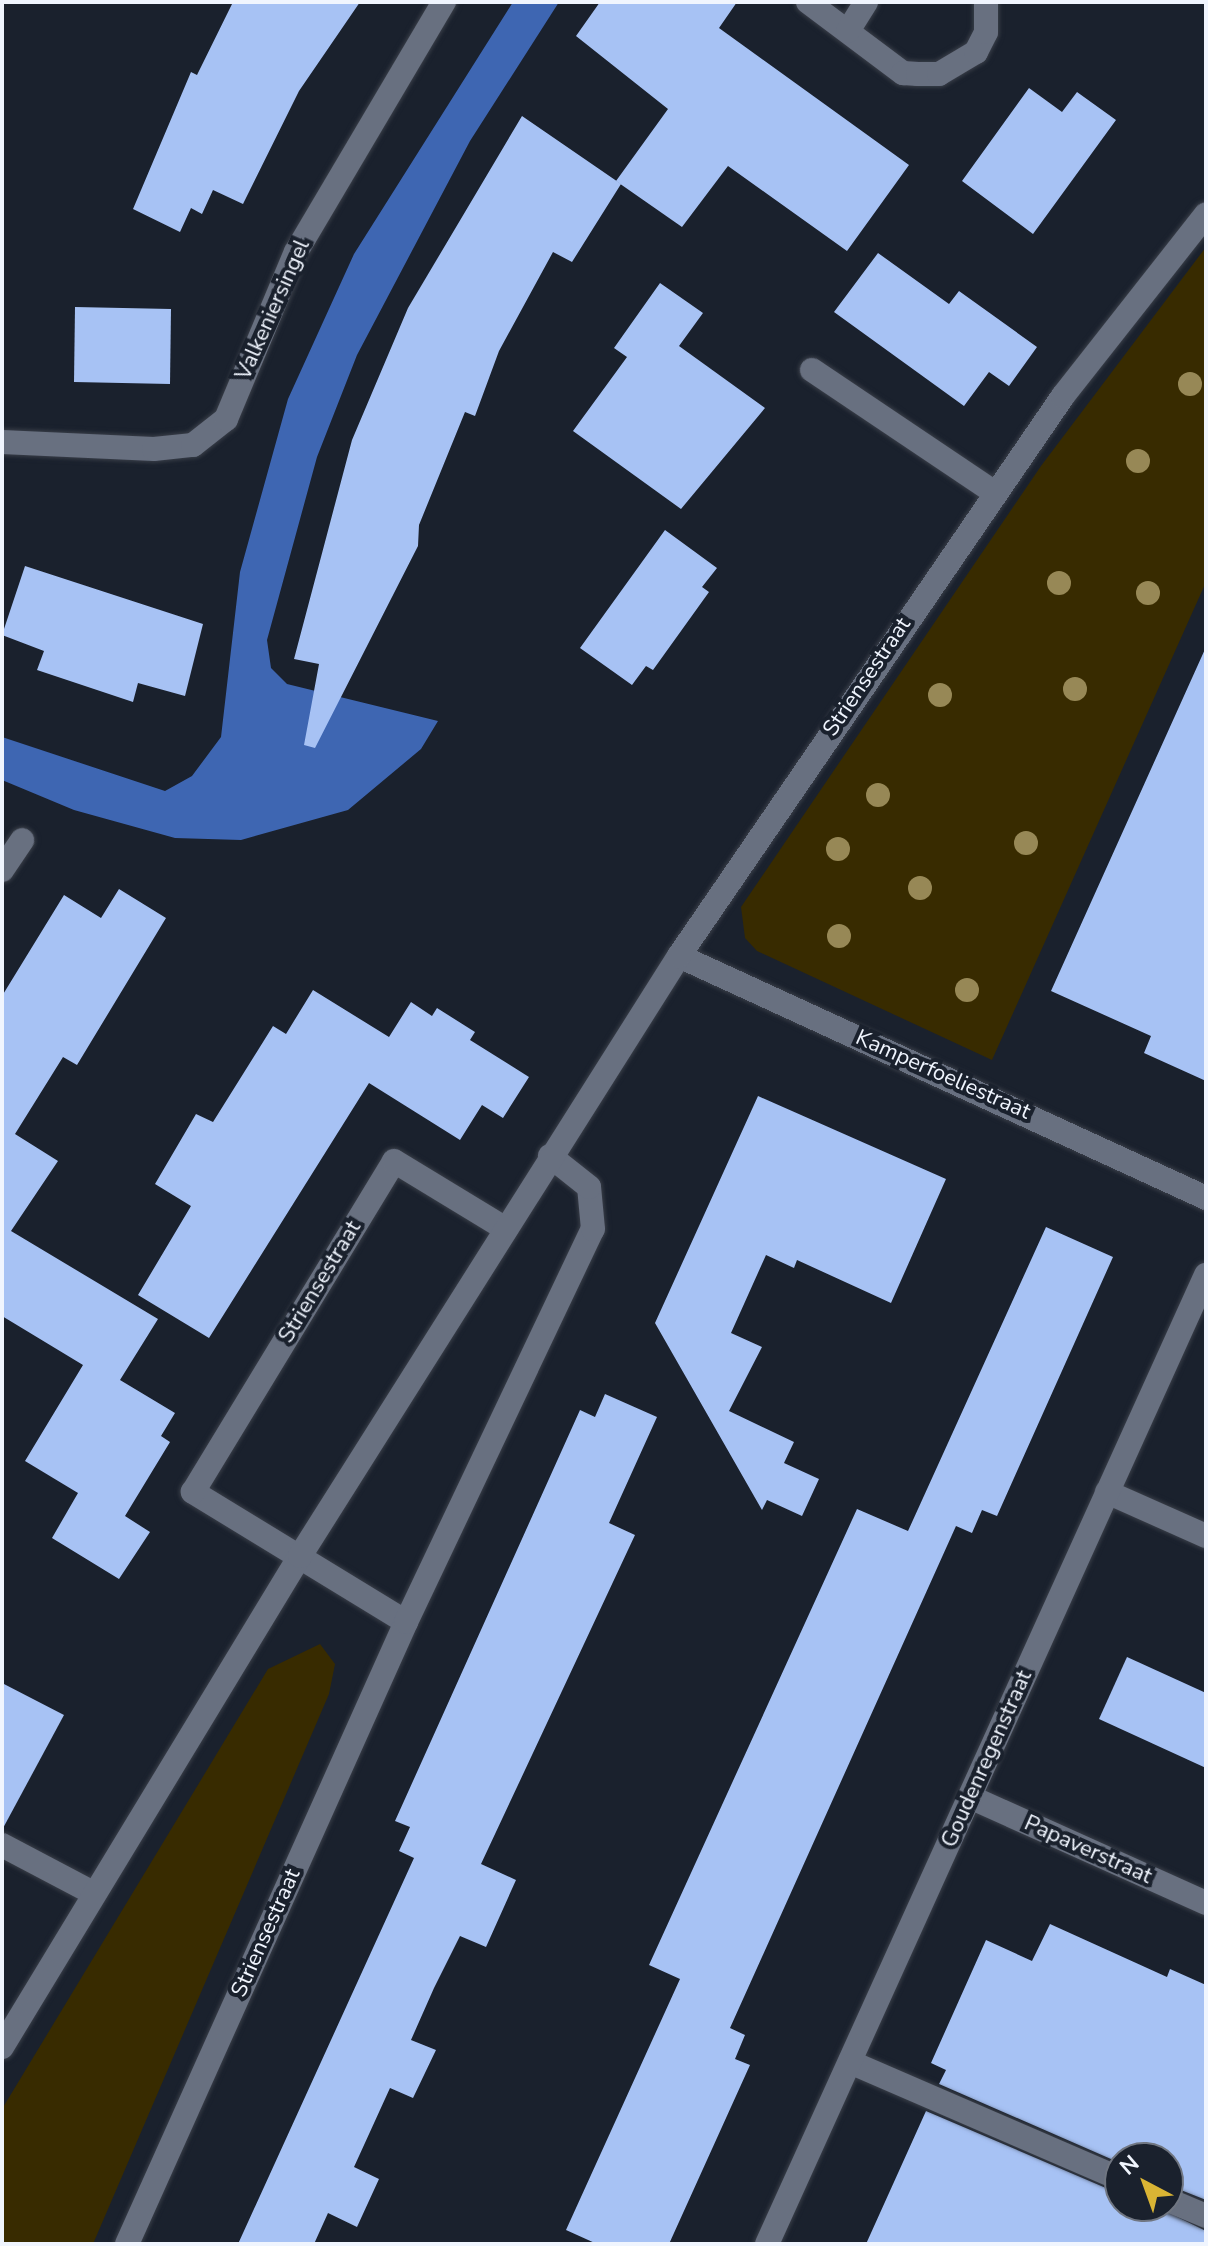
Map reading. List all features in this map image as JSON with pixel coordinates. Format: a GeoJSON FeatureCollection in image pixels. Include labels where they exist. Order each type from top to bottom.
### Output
{"type":"FeatureCollection","features":[{"type":"Feature","properties":{"kind":"street","name":"Valkeniersingel"},"geometry":{"type":"LineString","coordinates":[[2,442],[154,449],[193,445],[226,419],[296,252],[374,110],[444,2]]}},
{"type":"Feature","properties":{"kind":"street"},"geometry":{"type":"LineString","coordinates":[[808,2],[903,73],[939,74],[976,52],[986,32],[986,2]]}},
{"type":"Feature","properties":{"kind":"street"},"geometry":{"type":"LineString","coordinates":[[848,31],[866,2]]}},
{"type":"Feature","properties":{"kind":"street","name":"Striensestraat"},"geometry":{"type":"LineString","coordinates":[[2,2047],[300,1556],[679,956],[995,493],[1206,214]]}},
{"type":"Feature","properties":{"kind":"street"},"geometry":{"type":"LineString","coordinates":[[812,370],[995,493]]}},
{"type":"Feature","properties":{"kind":"street"},"geometry":{"type":"LineString","coordinates":[[2,870],[22,840]]}},
{"type":"Feature","properties":{"kind":"street","name":"Kamperfoeliestraat"},"geometry":{"type":"LineString","coordinates":[[679,956],[1206,1198]]}},
{"type":"Feature","properties":{"kind":"street","name":"Striensestraat"},"geometry":{"type":"LineString","coordinates":[[127,2244],[406,1622],[593,1229],[589,1187],[550,1156]]}},
{"type":"Feature","properties":{"kind":"street","name":"Striensestraat"},"geometry":{"type":"LineString","coordinates":[[406,1622],[193,1492],[394,1161],[506,1229]]}},
{"type":"Feature","properties":{"kind":"street","name":"Goudenregenstraat"},"geometry":{"type":"LineString","coordinates":[[767,2244],[1206,1275]]}},
{"type":"Feature","properties":{"kind":"street"},"geometry":{"type":"LineString","coordinates":[[1107,1492],[1206,1536]]}},
{"type":"Feature","properties":{"kind":"street","name":"Papaverstraat"},"geometry":{"type":"LineString","coordinates":[[970,1797],[1206,1903]]}},
{"type":"Feature","properties":{"kind":"street"},"geometry":{"type":"LineString","coordinates":[[2,1845],[93,1893]]}},
{"type":"Feature","properties":{"kind":"street"},"geometry":{"type":"LineString","coordinates":[[850,2062],[1104,2172]]}},
{"type":"Feature","properties":{"kind":"street"},"geometry":{"type":"LineString","coordinates":[[1184,2207],[1206,2216]]}},
{"type":"Feature","properties":{"kind":"shaded area"},"geometry":{"type":"Polygon","coordinates":[[[1206,247],[1206,582],[992,1060],[757,951],[745,938],[741,907],[1041,466],[1206,247]]]}},
{"type":"Feature","properties":{"kind":"shaded area"},"geometry":{"type":"Polygon","coordinates":[[[320,1644],[335,1664],[329,1694],[93,2244],[2,2244],[2,2109],[268,1669],[320,1644]]]}},
{"type":"Feature","properties":{"kind":"water"},"geometry":{"type":"Polygon","coordinates":[[[513,2],[559,2],[470,141],[357,355],[317,457],[267,640],[271,668],[287,684],[438,721],[421,749],[348,810],[241,840],[175,838],[74,810],[2,780],[2,737],[165,791],[192,776],[221,737],[240,572],[288,399],[354,254],[513,2]]]}},
{"type":"Feature","properties":{"kind":"building"},"geometry":{"type":"Polygon","coordinates":[[[233,2],[360,2],[299,91],[243,204],[213,190],[202,214],[191,208],[180,232],[133,209],[191,72],[197,75],[233,2]]]}},
{"type":"Feature","properties":{"kind":"building"},"geometry":{"type":"Polygon","coordinates":[[[600,2],[737,2],[719,28],[909,165],[847,251],[728,166],[682,227],[616,181],[668,109],[576,36],[600,2]]]}},
{"type":"Feature","properties":{"kind":"building"},"geometry":{"type":"Polygon","coordinates":[[[1029,88],[1062,112],[1077,92],[1116,120],[1033,234],[962,181],[1029,88]]]}},
{"type":"Feature","properties":{"kind":"building"},"geometry":{"type":"Polygon","coordinates":[[[522,116],[621,184],[572,262],[553,252],[499,351],[475,416],[465,412],[419,525],[418,546],[315,748],[304,745],[319,664],[294,659],[352,440],[408,308],[522,116]]]}},
{"type":"Feature","properties":{"kind":"building"},"geometry":{"type":"Polygon","coordinates":[[[878,253],[949,304],[959,291],[1037,347],[1009,386],[989,372],[964,406],[834,312],[878,253]]]}},
{"type":"Feature","properties":{"kind":"building"},"geometry":{"type":"Polygon","coordinates":[[[660,283],[703,313],[679,346],[765,408],[681,509],[573,431],[627,357],[614,348],[660,283]]]}},
{"type":"Feature","properties":{"kind":"building"},"geometry":{"type":"Polygon","coordinates":[[[75,307],[171,309],[170,384],[74,382],[75,307]]]}},
{"type":"Feature","properties":{"kind":"building"},"geometry":{"type":"Polygon","coordinates":[[[665,530],[717,568],[702,587],[709,592],[653,670],[646,666],[632,685],[580,648],[665,530]]]}},
{"type":"Feature","properties":{"kind":"building"},"geometry":{"type":"Polygon","coordinates":[[[25,566],[203,624],[185,696],[138,683],[133,702],[37,670],[44,651],[2,635],[25,566]]]}},
{"type":"Feature","properties":{"kind":"building"},"geometry":{"type":"Polygon","coordinates":[[[1206,647],[1206,1081],[1144,1053],[1151,1036],[1051,991],[1206,647]]]}},
{"type":"Feature","properties":{"kind":"building"},"geometry":{"type":"Polygon","coordinates":[[[119,889],[166,918],[77,1065],[63,1057],[15,1134],[58,1161],[11,1231],[158,1319],[120,1380],[175,1413],[161,1436],[170,1442],[125,1516],[150,1532],[119,1579],[52,1538],[78,1493],[25,1461],[83,1365],[2,1316],[2,996],[64,895],[101,918],[119,889]]]}},
{"type":"Feature","properties":{"kind":"building"},"geometry":{"type":"Polygon","coordinates":[[[313,990],[389,1037],[411,1002],[432,1016],[437,1008],[475,1032],[470,1040],[529,1077],[503,1118],[482,1105],[460,1140],[369,1083],[209,1338],[138,1295],[191,1206],[155,1184],[196,1114],[213,1122],[273,1026],[286,1034],[313,990]]]}},
{"type":"Feature","properties":{"kind":"building"},"geometry":{"type":"Polygon","coordinates":[[[758,1096],[946,1179],[891,1303],[797,1260],[794,1268],[766,1255],[731,1333],[762,1347],[729,1411],[794,1442],[784,1463],[819,1479],[802,1516],[767,1500],[762,1510],[655,1323],[758,1096]]]}},
{"type":"Feature","properties":{"kind":"building"},"geometry":{"type":"Polygon","coordinates":[[[1046,1227],[1113,1257],[997,1516],[982,1510],[972,1533],[956,1526],[730,2028],[745,2035],[735,2059],[750,2065],[669,2244],[597,2244],[566,2230],[680,1979],[649,1965],[857,1509],[908,1531],[1046,1227]]]}},
{"type":"Feature","properties":{"kind":"building"},"geometry":{"type":"Polygon","coordinates":[[[605,1394],[657,1417],[609,1523],[635,1535],[481,1864],[516,1880],[486,1947],[460,1936],[434,1988],[411,2040],[436,2050],[413,2098],[390,2088],[354,2167],[379,2179],[357,2227],[328,2213],[314,2244],[238,2244],[414,1858],[399,1851],[410,1827],[395,1821],[580,1410],[595,1417],[605,1394]]]}},
{"type":"Feature","properties":{"kind":"building"},"geometry":{"type":"Polygon","coordinates":[[[1127,1657],[1206,1693],[1206,1768],[1099,1719],[1127,1657]]]}},
{"type":"Feature","properties":{"kind":"building"},"geometry":{"type":"Polygon","coordinates":[[[2,1683],[64,1715],[2,1830],[2,1683]]]}},
{"type":"Feature","properties":{"kind":"building"},"geometry":{"type":"Polygon","coordinates":[[[1050,1924],[1167,1977],[1170,1969],[1206,1985],[1206,2200],[1184,2191],[1184,2142],[1104,2142],[1104,2156],[939,2084],[946,2070],[931,2063],[986,1940],[1032,1961],[1050,1924]]]}},
{"type":"Feature","properties":{"kind":"building"},"geometry":{"type":"Polygon","coordinates":[[[926,2111],[1104,2187],[1104,2222],[1184,2220],[1206,2231],[1206,2244],[866,2244],[926,2111]]]}}]}
